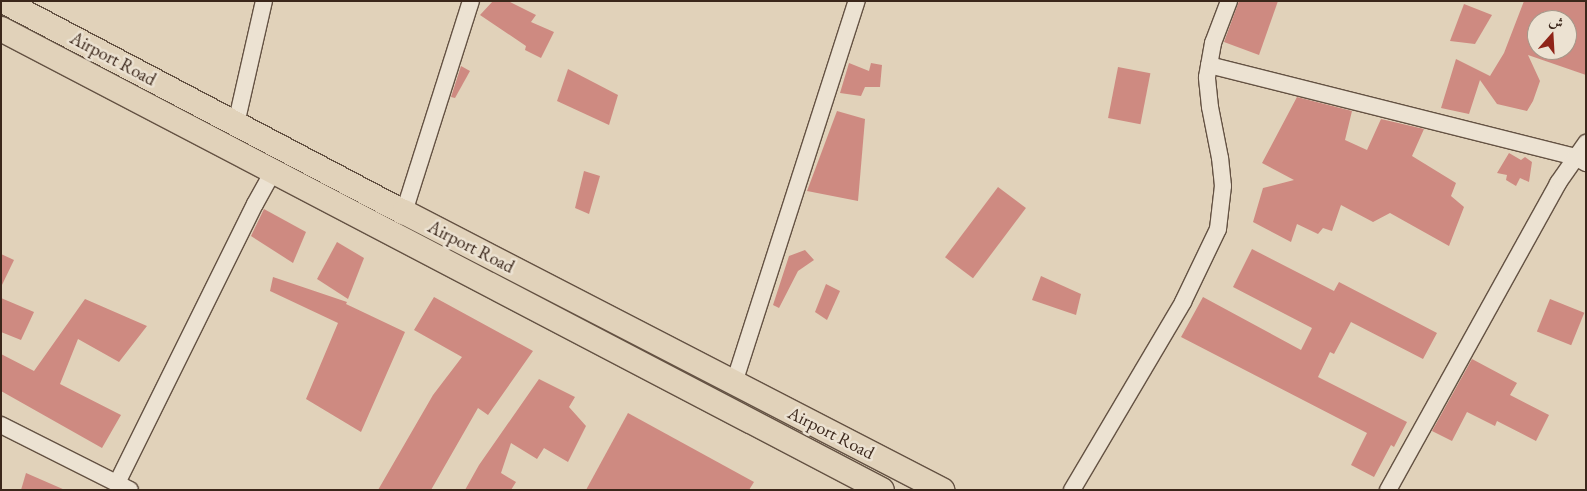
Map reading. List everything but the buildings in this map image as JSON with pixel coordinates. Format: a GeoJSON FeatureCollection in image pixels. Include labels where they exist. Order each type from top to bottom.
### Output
{"type":"FeatureCollection","features":[{"type":"Feature","properties":{"kind":"highway","name":"Airport Road"},"geometry":{"type":"LineString","coordinates":[[7,2],[404,212],[942,490]]}},
{"type":"Feature","properties":{"kind":"highway","name":"Airport Road"},"geometry":{"type":"LineString","coordinates":[[1,29],[882,490]]}},
{"type":"Feature","properties":{"kind":"highway"},"geometry":{"type":"LineString","coordinates":[[130,97],[139,73]]}},
{"type":"Feature","properties":{"kind":"street"},"geometry":{"type":"LineString","coordinates":[[236,124],[264,1]]}},
{"type":"Feature","properties":{"kind":"street"},"geometry":{"type":"LineString","coordinates":[[404,212],[471,1]]}},
{"type":"Feature","properties":{"kind":"street"},"geometry":{"type":"LineString","coordinates":[[734,383],[857,1]]}},
{"type":"Feature","properties":{"kind":"street"},"geometry":{"type":"LineString","coordinates":[[1072,490],[1183,302],[1218,229],[1223,186],[1207,77],[1213,43],[1229,1]]}},
{"type":"Feature","properties":{"kind":"street"},"geometry":{"type":"LineString","coordinates":[[1209,65],[1580,160]]}},
{"type":"Feature","properties":{"kind":"street"},"geometry":{"type":"LineString","coordinates":[[1388,490],[1553,192],[1580,160],[1586,142]]}},
{"type":"Feature","properties":{"kind":"street"},"geometry":{"type":"LineString","coordinates":[[1,425],[123,486],[255,204],[273,172]]}}]}
